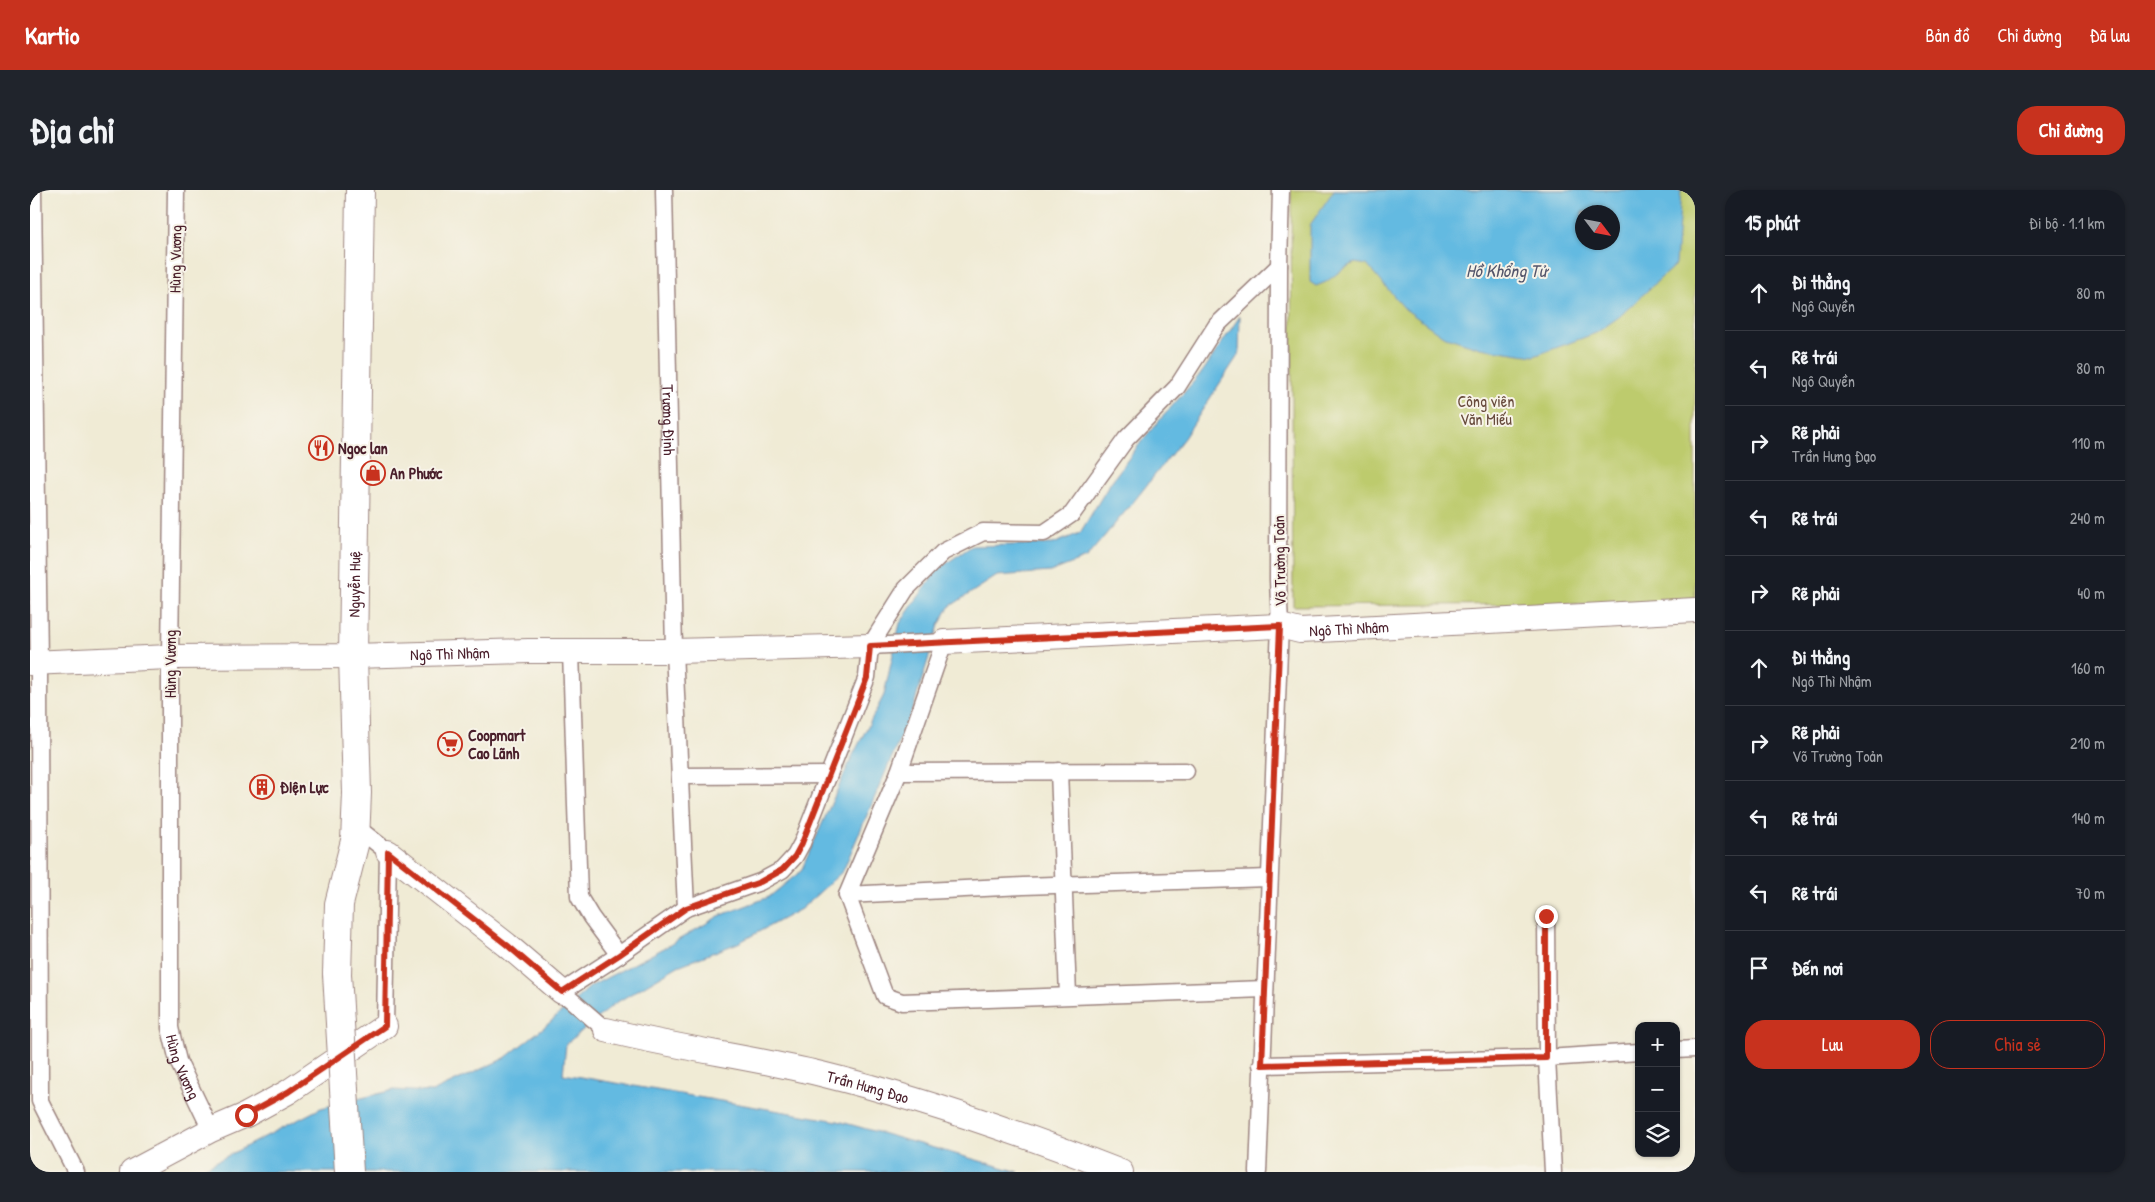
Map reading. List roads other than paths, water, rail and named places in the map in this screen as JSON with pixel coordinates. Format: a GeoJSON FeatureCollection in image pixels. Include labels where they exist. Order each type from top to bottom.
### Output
{"type":"FeatureCollection","features":[{"type":"Feature","properties":{"kind":"highway","name":"Nguyễn Huệ"},"geometry":{"type":"LineString","coordinates":[[349,1172],[337,974],[339,904],[355,841],[356,764],[353,656],[360,190]]}},
{"type":"Feature","properties":{"kind":"street"},"geometry":{"type":"LineString","coordinates":[[33,190],[35,963],[40,1101],[76,1172]]}},
{"type":"Feature","properties":{"kind":"street","name":"Hùng Vương"},"geometry":{"type":"LineString","coordinates":[[176,190],[170,657],[170,1028],[178,1061],[211,1130]]}},
{"type":"Feature","properties":{"kind":"street","name":"Trương Định"},"geometry":{"type":"LineString","coordinates":[[664,190],[674,651],[686,908]]}},
{"type":"Feature","properties":{"kind":"street","name":"Võ Trường Toản"},"geometry":{"type":"LineString","coordinates":[[1258,1172],[1280,626],[1278,580],[1281,190]]}},
{"type":"Feature","properties":{"kind":"street"},"geometry":{"type":"LineString","coordinates":[[562,992],[686,908],[760,882],[782,870],[795,856],[802,843],[829,775],[867,678],[870,646],[906,589],[943,552],[983,532],[1044,533],[1072,514],[1126,440],[1177,387],[1216,326],[1279,266]]}},
{"type":"Feature","properties":{"kind":"street","name":"Ngô Thì Nhậm"},"geometry":{"type":"LineString","coordinates":[[944,642],[1280,626],[1300,631],[1695,610]]}},
{"type":"Feature","properties":{"kind":"street"},"geometry":{"type":"LineString","coordinates":[[870,646],[944,642],[899,772],[847,894],[885,996],[902,1002],[1265,989]]}},
{"type":"Feature","properties":{"kind":"street","name":"Ngô Thì Nhậm"},"geometry":{"type":"LineString","coordinates":[[34,663],[170,657],[674,651],[870,646]]}},
{"type":"Feature","properties":{"kind":"street"},"geometry":{"type":"LineString","coordinates":[[571,652],[579,897],[619,955]]}},
{"type":"Feature","properties":{"kind":"street"},"geometry":{"type":"LineString","coordinates":[[1060,771],[1068,995]]}},
{"type":"Feature","properties":{"kind":"street"},"geometry":{"type":"LineString","coordinates":[[899,772],[1186,771]]}},
{"type":"Feature","properties":{"kind":"street"},"geometry":{"type":"LineString","coordinates":[[680,776],[829,775]]}},
{"type":"Feature","properties":{"kind":"street"},"geometry":{"type":"LineString","coordinates":[[355,826],[507,945],[606,1030]]}},
{"type":"Feature","properties":{"kind":"street"},"geometry":{"type":"LineString","coordinates":[[132,1172],[288,1092],[385,1026],[388,852]]}},
{"type":"Feature","properties":{"kind":"street"},"geometry":{"type":"LineString","coordinates":[[847,894],[1270,878]]}},
{"type":"Feature","properties":{"kind":"street"},"geometry":{"type":"LineString","coordinates":[[1546,916],[1546,1058],[1553,1172]]}},
{"type":"Feature","properties":{"kind":"street","name":"Trần Hưng Đạo"},"geometry":{"type":"LineString","coordinates":[[606,1030],[651,1041],[720,1053],[819,1074],[883,1090],[1062,1149],[1121,1172]]}},
{"type":"Feature","properties":{"kind":"street"},"geometry":{"type":"LineString","coordinates":[[1680,1050],[1695,1049]]}},
{"type":"Feature","properties":{"kind":"street"},"geometry":{"type":"LineString","coordinates":[[1262,1065],[1546,1058],[1635,1052]]}},
{"type":"Feature","properties":{"kind":"water","name":"Hồ Khổng Tử"},"geometry":{"type":"Polygon","coordinates":[[[1334,190],[1681,190],[1676,264],[1619,317],[1596,333],[1534,356],[1480,348],[1443,336],[1405,309],[1367,265],[1355,263],[1343,269],[1326,282],[1316,286],[1310,282],[1310,225],[1334,190]]]}},
{"type":"Feature","properties":{"kind":"water"},"geometry":{"type":"Polygon","coordinates":[[[1240,316],[1239,354],[1184,438],[1086,558],[1050,572],[997,576],[949,607],[939,625],[913,708],[843,871],[801,909],[738,943],[678,966],[614,1004],[566,1044],[563,1074],[838,1121],[1019,1172],[196,1172],[321,1108],[394,1090],[432,1092],[505,1058],[548,1024],[591,986],[668,946],[719,916],[769,897],[801,871],[852,757],[884,695],[900,623],[938,569],[972,546],[1053,544],[1080,533],[1111,482],[1144,438],[1203,371],[1240,316]]]}},
{"type":"Feature","properties":{"kind":"place","name":"Ngoc lan"},"geometry":{"type":"Point","coordinates":[321,448]}},
{"type":"Feature","properties":{"kind":"place","name":"An Phước"},"geometry":{"type":"Point","coordinates":[373,473]}},
{"type":"Feature","properties":{"kind":"place","name":"Coopmart Cao Lãnh"},"geometry":{"type":"Point","coordinates":[450,744]}},
{"type":"Feature","properties":{"kind":"place","name":"ĐIện Lực"},"geometry":{"type":"Point","coordinates":[262,787]}},
{"type":"Feature","properties":{"kind":"park label","name":"Công viên Văn Miếu"},"geometry":{"type":"Point","coordinates":[1486,410]}}]}
